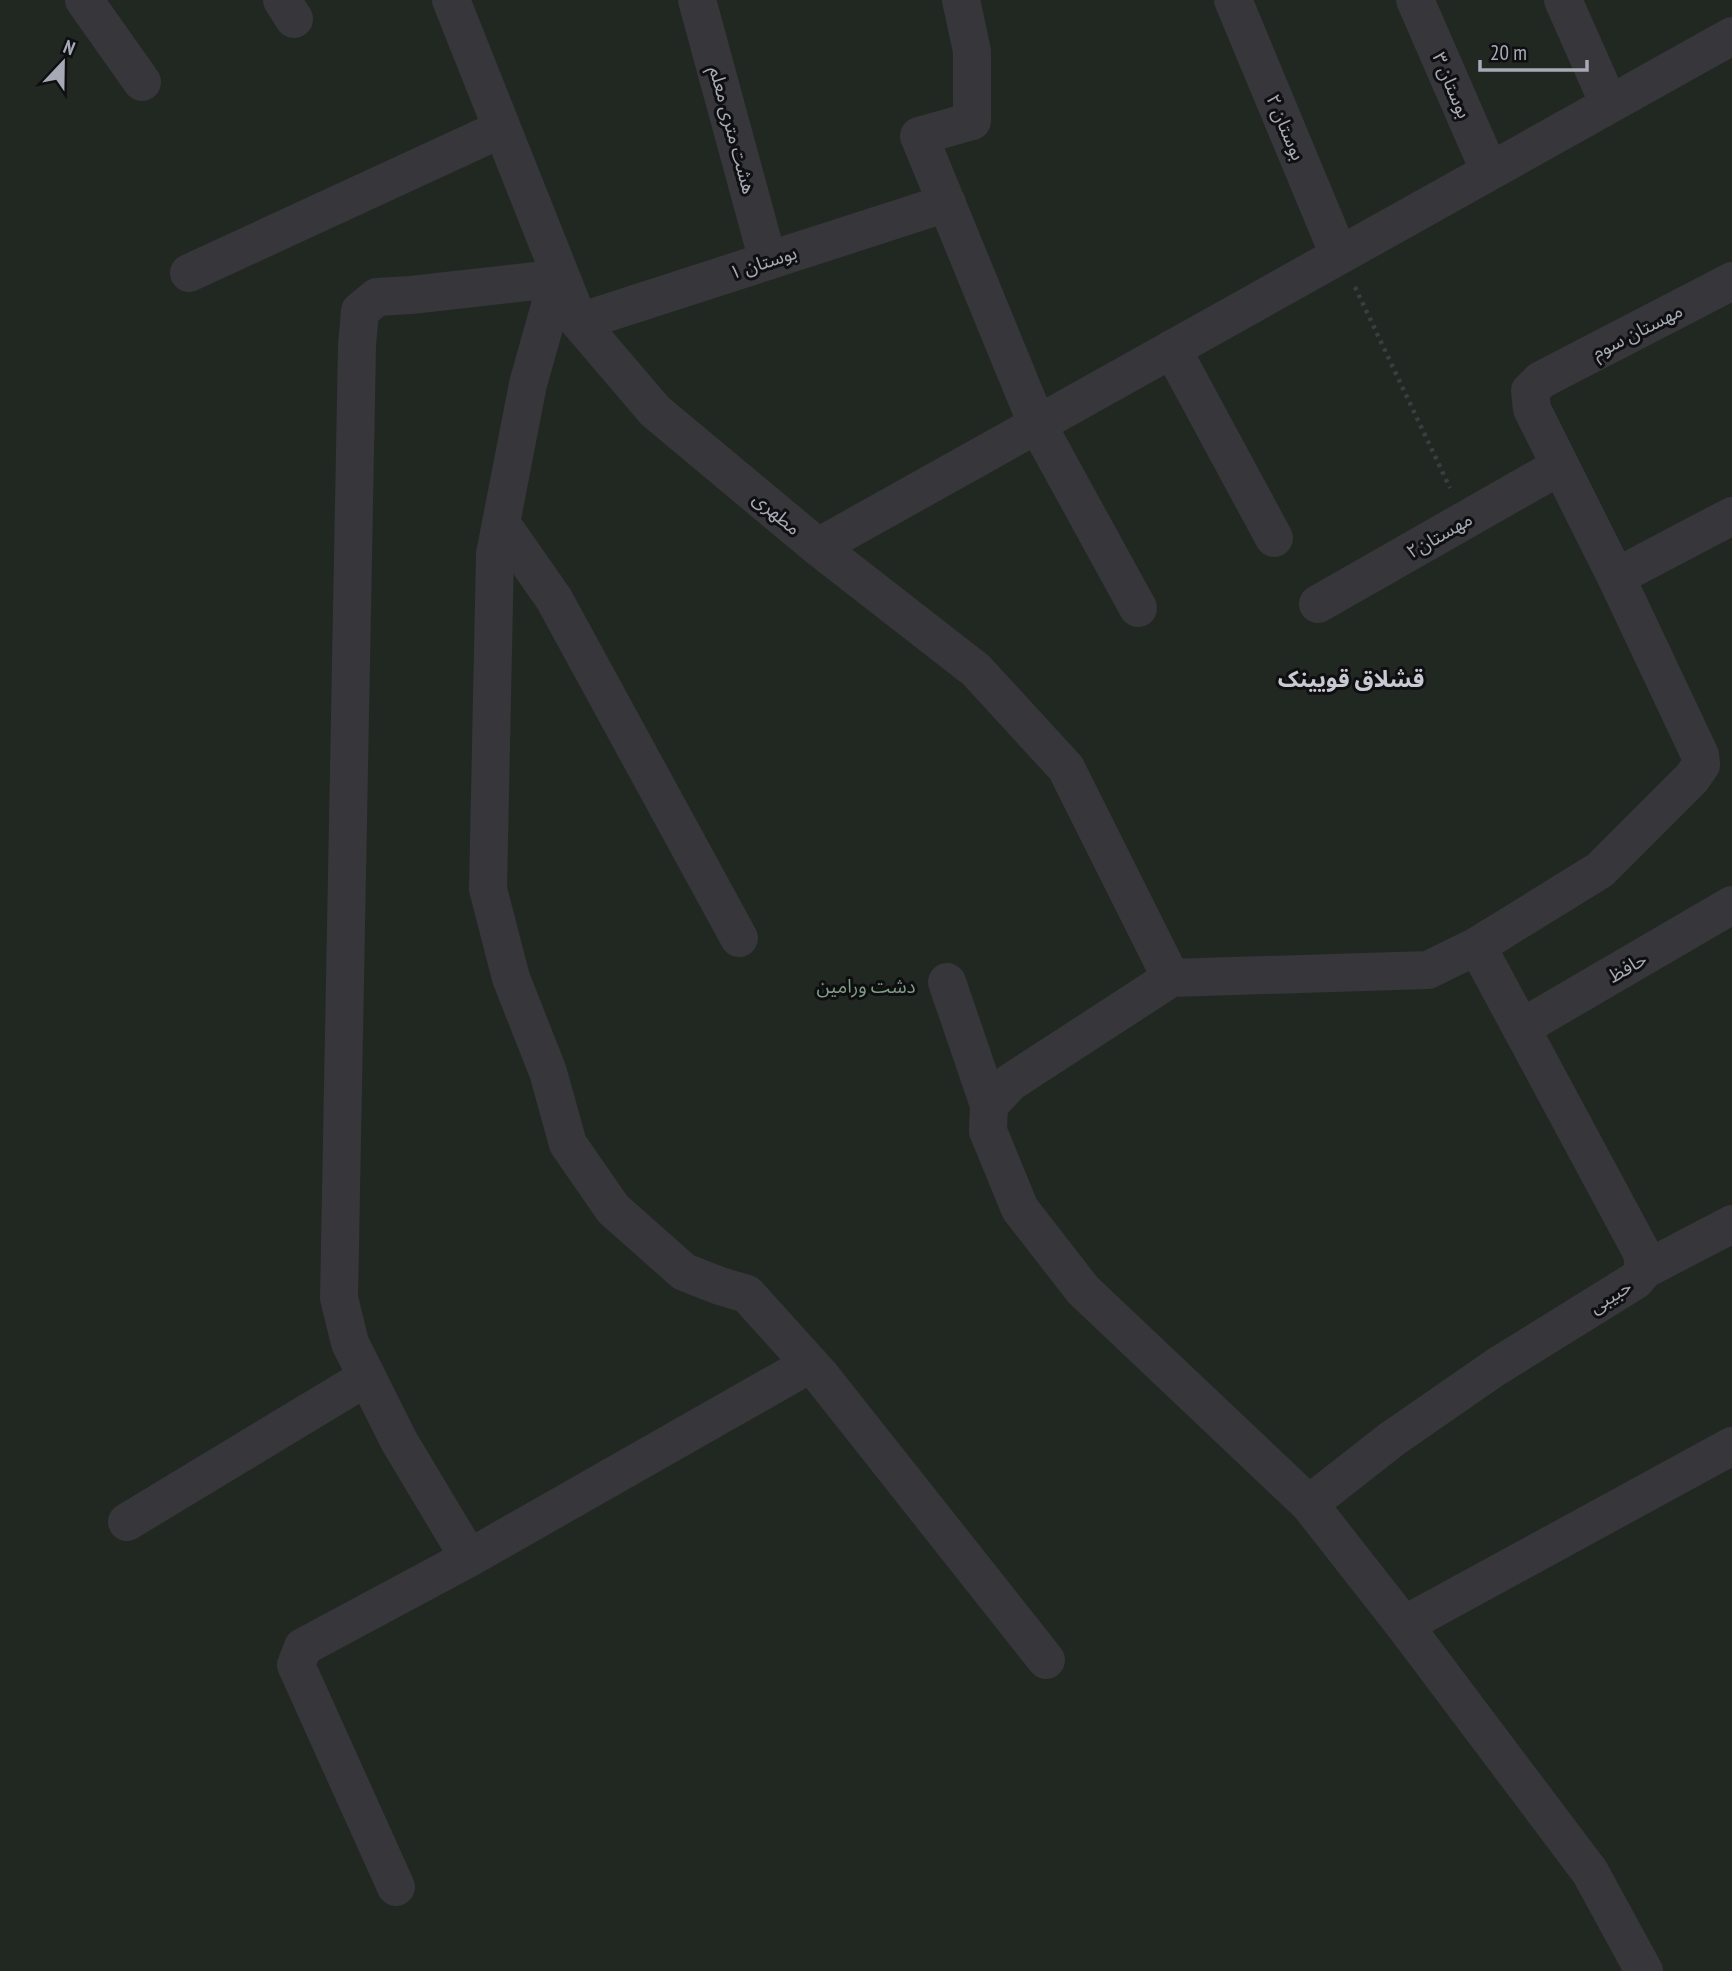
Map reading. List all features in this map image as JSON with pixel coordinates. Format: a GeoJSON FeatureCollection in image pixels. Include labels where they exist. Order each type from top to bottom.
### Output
{"type":"FeatureCollection","features":[{"type":"Feature","properties":{"kind":"street"},"geometry":{"type":"LineString","coordinates":[[84,0],[142,82]]}},
{"type":"Feature","properties":{"kind":"street","name":"مطهری"},"geometry":{"type":"LineString","coordinates":[[451,0],[579,322],[655,411],[818,547],[976,670],[1066,768],[1171,978]]}},
{"type":"Feature","properties":{"kind":"street","name":"هشت متری معلم"},"geometry":{"type":"LineString","coordinates":[[697,0],[768,261]]}},
{"type":"Feature","properties":{"kind":"street"},"geometry":{"type":"LineString","coordinates":[[961,0],[972,51],[972,121],[919,135],[1037,425],[1138,608]]}},
{"type":"Feature","properties":{"kind":"street","name":"بوستان ۲"},"geometry":{"type":"LineString","coordinates":[[1233,0],[1339,255]]}},
{"type":"Feature","properties":{"kind":"street","name":"بوستان ۳"},"geometry":{"type":"LineString","coordinates":[[1415,0],[1489,170]]}},
{"type":"Feature","properties":{"kind":"street"},"geometry":{"type":"LineString","coordinates":[[1563,0],[1609,104]]}},
{"type":"Feature","properties":{"kind":"street"},"geometry":{"type":"LineString","coordinates":[[818,547],[1732,36]]}},
{"type":"Feature","properties":{"kind":"street"},"geometry":{"type":"LineString","coordinates":[[189,273],[501,130]]}},
{"type":"Feature","properties":{"kind":"street","name":"بوستان ۱"},"geometry":{"type":"LineString","coordinates":[[579,322],[947,203]]}},
{"type":"Feature","properties":{"kind":"street"},"geometry":{"type":"LineString","coordinates":[[468,1558],[399,1441],[350,1343],[339,1298],[357,345],[360,311],[377,297],[561,278],[550,306],[528,384],[495,554],[488,889],[511,978],[548,1072],[568,1144],[613,1209],[684,1272],[747,1294],[810,1364],[1046,1660]]}},
{"type":"Feature","properties":{"kind":"street","name":"مهستان سوم"},"geometry":{"type":"LineString","coordinates":[[1560,466],[1532,409],[1530,391],[1541,380],[1732,281]]}},
{"type":"Feature","properties":{"kind":"street"},"geometry":{"type":"LineString","coordinates":[[1172,349],[1274,538]]}},
{"type":"Feature","properties":{"kind":"street"},"geometry":{"type":"LineString","coordinates":[[989,1105],[1011,1082],[1171,978],[1428,970],[1476,946],[1600,870],[1692,778],[1701,765],[1700,755],[1616,576],[1560,466]]}},
{"type":"Feature","properties":{"kind":"street","name":"مهستان۲"},"geometry":{"type":"LineString","coordinates":[[1318,604],[1560,466]]}},
{"type":"Feature","properties":{"kind":"street"},"geometry":{"type":"LineString","coordinates":[[1616,576],[1732,516]]}},
{"type":"Feature","properties":{"kind":"street"},"geometry":{"type":"LineString","coordinates":[[502,523],[554,599],[739,939]]}},
{"type":"Feature","properties":{"kind":"street","name":"حافظ"},"geometry":{"type":"LineString","coordinates":[[1521,1028],[1732,905]]}},
{"type":"Feature","properties":{"kind":"street","name":"حبیبی"},"geometry":{"type":"LineString","coordinates":[[1308,1504],[1413,1424],[1496,1367],[1636,1280],[1644,1270],[1642,1254],[1476,946]]}},
{"type":"Feature","properties":{"kind":"street"},"geometry":{"type":"LineString","coordinates":[[947,982],[989,1105],[988,1131],[1020,1209],[1083,1290],[1308,1504],[1404,1625],[1590,1872],[1644,1971]]}},
{"type":"Feature","properties":{"kind":"street"},"geometry":{"type":"LineString","coordinates":[[1644,1270],[1732,1224]]}},
{"type":"Feature","properties":{"kind":"street"},"geometry":{"type":"LineString","coordinates":[[396,1887],[296,1665],[303,1647],[468,1558],[810,1364]]}},
{"type":"Feature","properties":{"kind":"street"},"geometry":{"type":"LineString","coordinates":[[127,1522],[367,1377]]}},
{"type":"Feature","properties":{"kind":"street"},"geometry":{"type":"LineString","coordinates":[[1404,1625],[1732,1446]]}},
{"type":"Feature","properties":{"kind":"path"},"geometry":{"type":"LineString","coordinates":[[1339,255],[1466,520]]}},
{"type":"Feature","properties":{"kind":"green space","name":"دشت ورامین"},"geometry":{"type":"Polygon","coordinates":[[[0,0],[1732,0],[1732,1971],[0,1971],[0,0]]]}},
{"type":"Feature","properties":{"kind":"district","name":"قشلاق قویینک"},"geometry":{"type":"Point","coordinates":[1351,678]}}]}
